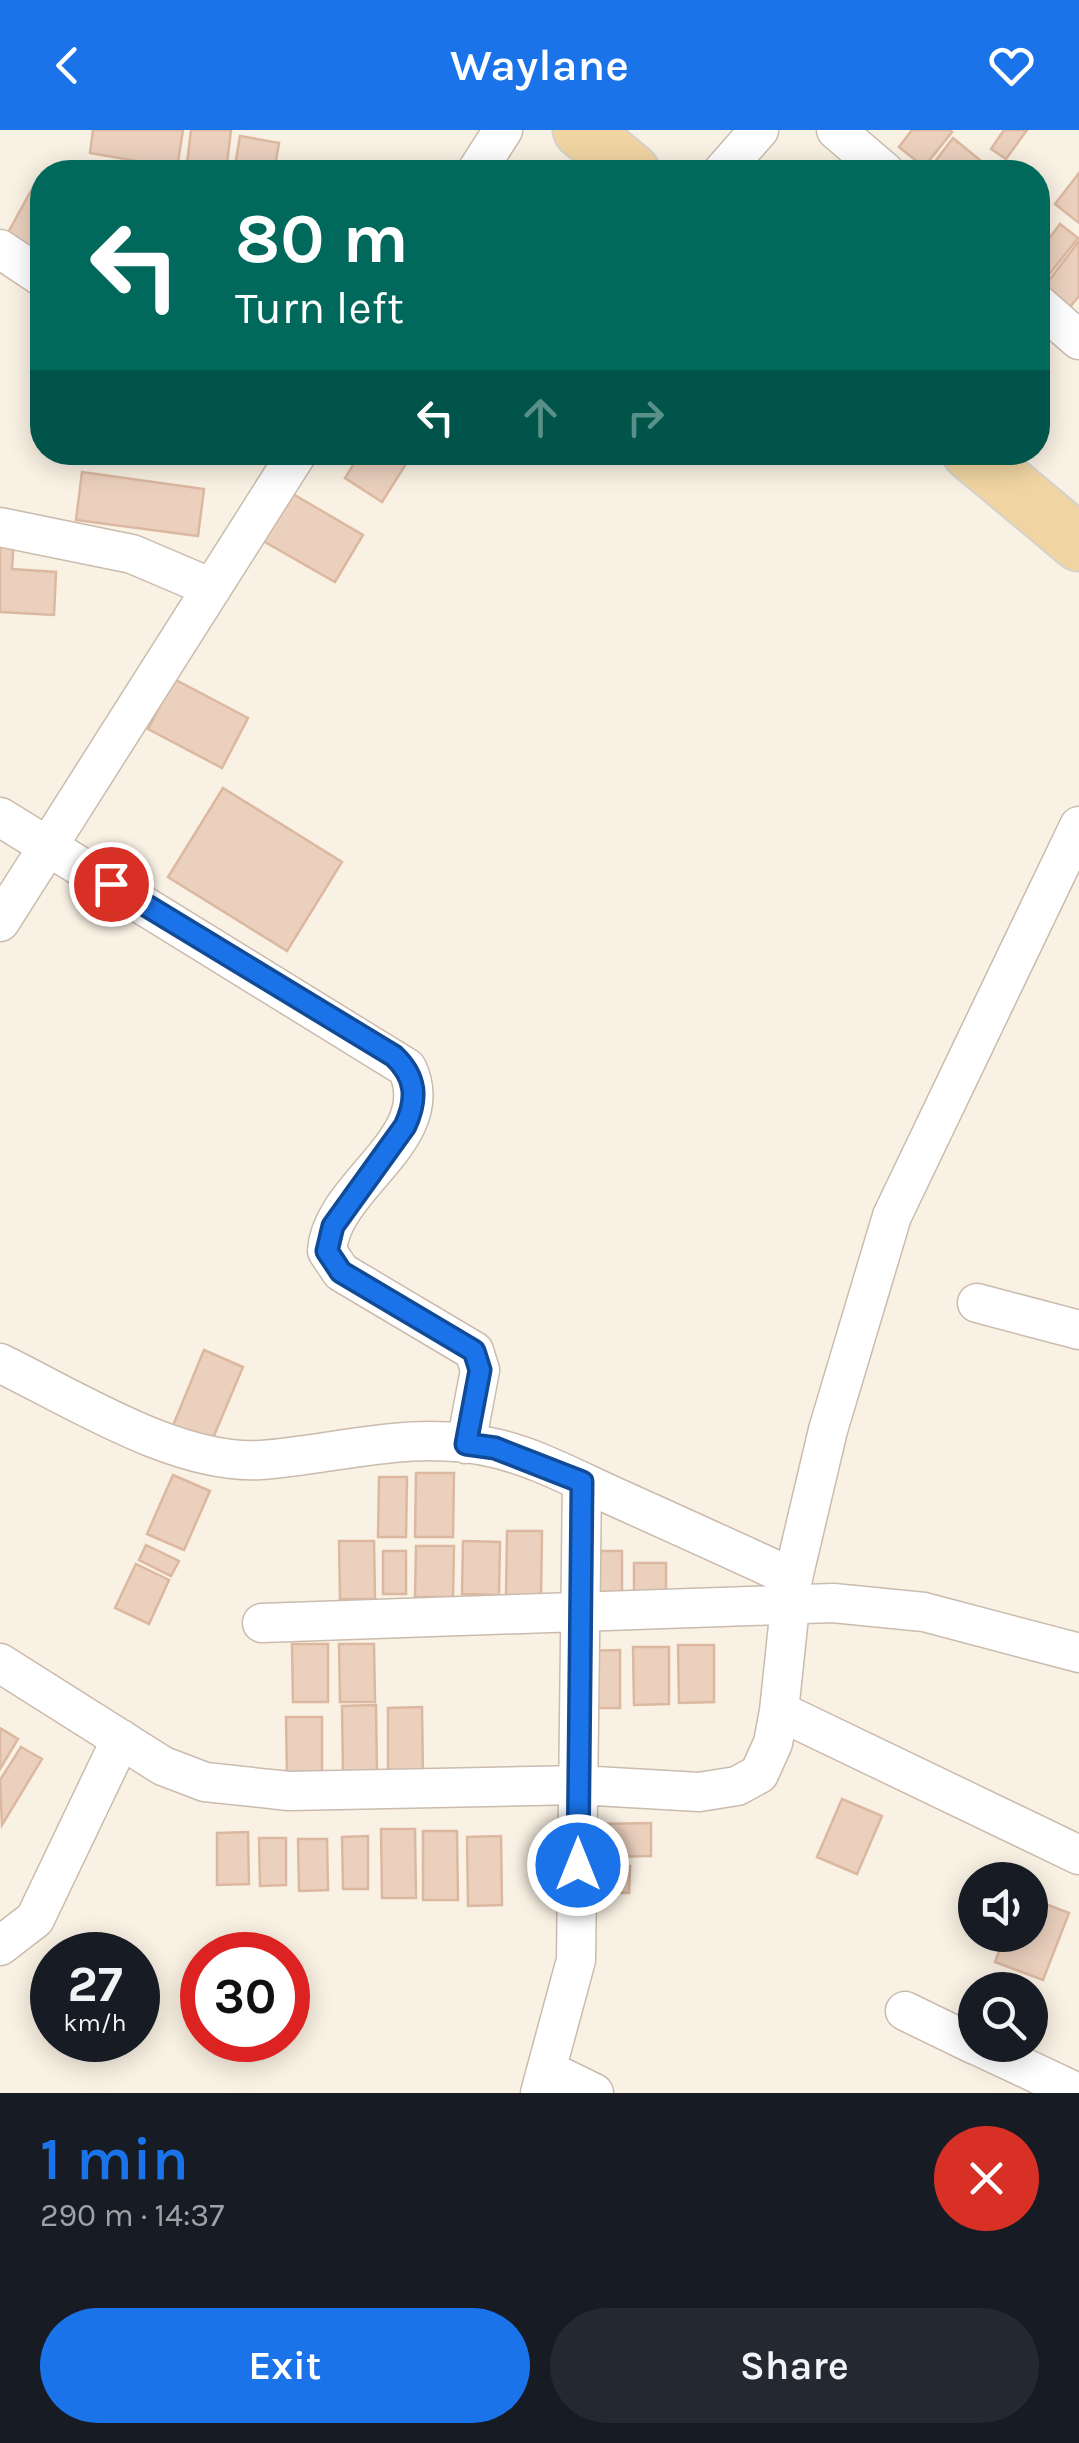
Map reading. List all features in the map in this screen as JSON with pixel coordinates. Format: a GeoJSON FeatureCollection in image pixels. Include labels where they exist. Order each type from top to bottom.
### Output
{"type":"FeatureCollection","features":[{"type":"Feature","properties":{"kind":"main road"},"geometry":{"type":"LineString","coordinates":[[581,130],[617,160]]}},
{"type":"Feature","properties":{"kind":"main road"},"geometry":{"type":"LineString","coordinates":[[986,465],[1079,542]]}},
{"type":"Feature","properties":{"kind":"street"},"geometry":{"type":"LineString","coordinates":[[484,160],[503,130]]}},
{"type":"Feature","properties":{"kind":"street"},"geometry":{"type":"LineString","coordinates":[[733,160],[759,130]]}},
{"type":"Feature","properties":{"kind":"street"},"geometry":{"type":"LineString","coordinates":[[836,130],[872,160]]}},
{"type":"Feature","properties":{"kind":"street"},"geometry":{"type":"LineString","coordinates":[[0,249],[30,268]]}},
{"type":"Feature","properties":{"kind":"street"},"geometry":{"type":"LineString","coordinates":[[1050,315],[1079,340]]}},
{"type":"Feature","properties":{"kind":"street"},"geometry":{"type":"LineString","coordinates":[[0,922],[212,588],[285,465]]}},
{"type":"Feature","properties":{"kind":"street"},"geometry":{"type":"LineString","coordinates":[[0,527],[132,554],[212,588]]}},
{"type":"Feature","properties":{"kind":"street"},"geometry":{"type":"LineString","coordinates":[[0,817],[406,1068],[412,1080],[413,1109],[333,1226],[327,1251],[341,1272],[474,1351],[480,1370],[466,1444]]}},
{"type":"Feature","properties":{"kind":"street"},"geometry":{"type":"LineString","coordinates":[[0,1662],[163,1766],[240,1788],[288,1791],[578,1786],[699,1792],[737,1786],[759,1774],[773,1743],[790,1591],[828,1430],[892,1216],[1079,826]]}},
{"type":"Feature","properties":{"kind":"street"},"geometry":{"type":"LineString","coordinates":[[977,1303],[1079,1330]]}},
{"type":"Feature","properties":{"kind":"street"},"geometry":{"type":"LineString","coordinates":[[0,1363],[165,1442],[220,1456],[258,1460],[389,1440],[495,1448],[582,1482],[790,1591],[833,1604],[924,1612],[1079,1653]]}},
{"type":"Feature","properties":{"kind":"street"},"geometry":{"type":"LineString","coordinates":[[582,1482],[576,1960],[545,2082],[594,2093]]}},
{"type":"Feature","properties":{"kind":"street"},"geometry":{"type":"LineString","coordinates":[[262,1623],[579,1609],[790,1591]]}},
{"type":"Feature","properties":{"kind":"street"},"geometry":{"type":"LineString","coordinates":[[779,1711],[1079,1855]]}},
{"type":"Feature","properties":{"kind":"street"},"geometry":{"type":"LineString","coordinates":[[0,1946],[16,1938],[35,1919],[121,1739]]}},
{"type":"Feature","properties":{"kind":"street"},"geometry":{"type":"LineString","coordinates":[[905,2012],[958,2037]]}},
{"type":"Feature","properties":{"kind":"street"},"geometry":{"type":"LineString","coordinates":[[1011,2062],[1078,2093]]}},
{"type":"Feature","properties":{"kind":"building"},"geometry":{"type":"Polygon","coordinates":[[[93,130],[183,130],[178,160],[131,160],[90,153],[93,130]]]}},
{"type":"Feature","properties":{"kind":"building"},"geometry":{"type":"Polygon","coordinates":[[[191,130],[231,130],[227,160],[187,160],[191,130]]]}},
{"type":"Feature","properties":{"kind":"building"},"geometry":{"type":"Polygon","coordinates":[[[912,130],[952,132],[930,160],[915,160],[899,147],[912,130]]]}},
{"type":"Feature","properties":{"kind":"building"},"geometry":{"type":"Polygon","coordinates":[[[1004,130],[1027,130],[1006,159],[991,149],[1004,130]]]}},
{"type":"Feature","properties":{"kind":"building"},"geometry":{"type":"Polygon","coordinates":[[[240,136],[279,143],[276,160],[236,160],[240,136]]]}},
{"type":"Feature","properties":{"kind":"building"},"geometry":{"type":"Polygon","coordinates":[[[953,138],[980,160],[936,160],[953,138]]]}},
{"type":"Feature","properties":{"kind":"building"},"geometry":{"type":"Polygon","coordinates":[[[1079,173],[1079,223],[1055,204],[1079,173]]]}},
{"type":"Feature","properties":{"kind":"building"},"geometry":{"type":"Polygon","coordinates":[[[30,192],[30,255],[4,240],[30,192]]]}},
{"type":"Feature","properties":{"kind":"building"},"geometry":{"type":"Polygon","coordinates":[[[1060,224],[1078,238],[1050,273],[1050,237],[1060,224]]]}},
{"type":"Feature","properties":{"kind":"building"},"geometry":{"type":"Polygon","coordinates":[[[1079,241],[1079,296],[1070,307],[1050,292],[1050,279],[1079,241]]]}},
{"type":"Feature","properties":{"kind":"building"},"geometry":{"type":"Polygon","coordinates":[[[353,465],[405,465],[382,502],[345,478],[353,465]]]}},
{"type":"Feature","properties":{"kind":"building"},"geometry":{"type":"Polygon","coordinates":[[[82,472],[204,489],[198,536],[76,520],[82,472]]]}},
{"type":"Feature","properties":{"kind":"building"},"geometry":{"type":"Polygon","coordinates":[[[286,490],[363,535],[335,582],[258,538],[286,490]]]}},
{"type":"Feature","properties":{"kind":"building"},"geometry":{"type":"Polygon","coordinates":[[[0,535],[14,536],[12,569],[56,572],[54,615],[0,612],[0,535]]]}},
{"type":"Feature","properties":{"kind":"building"},"geometry":{"type":"Polygon","coordinates":[[[174,679],[248,718],[222,768],[148,729],[174,679]]]}},
{"type":"Feature","properties":{"kind":"building"},"geometry":{"type":"Polygon","coordinates":[[[223,788],[342,862],[287,951],[168,877],[223,788]]]}},
{"type":"Feature","properties":{"kind":"building"},"geometry":{"type":"Polygon","coordinates":[[[204,1350],[243,1367],[210,1445],[172,1428],[204,1350]]]}},
{"type":"Feature","properties":{"kind":"building"},"geometry":{"type":"Polygon","coordinates":[[[416,1473],[454,1473],[453,1537],[415,1537],[416,1473]]]}},
{"type":"Feature","properties":{"kind":"building"},"geometry":{"type":"Polygon","coordinates":[[[173,1475],[210,1491],[184,1550],[147,1534],[173,1475]]]}},
{"type":"Feature","properties":{"kind":"building"},"geometry":{"type":"Polygon","coordinates":[[[379,1477],[407,1477],[406,1537],[378,1537],[379,1477]]]}},
{"type":"Feature","properties":{"kind":"building"},"geometry":{"type":"Polygon","coordinates":[[[507,1531],[542,1531],[541,1597],[506,1596],[507,1531]]]}},
{"type":"Feature","properties":{"kind":"building"},"geometry":{"type":"Polygon","coordinates":[[[339,1541],[374,1541],[375,1599],[340,1599],[339,1541]]]}},
{"type":"Feature","properties":{"kind":"building"},"geometry":{"type":"Polygon","coordinates":[[[463,1541],[500,1542],[499,1595],[462,1594],[463,1541]]]}},
{"type":"Feature","properties":{"kind":"building"},"geometry":{"type":"Polygon","coordinates":[[[146,1545],[179,1561],[171,1576],[139,1560],[146,1545]]]}},
{"type":"Feature","properties":{"kind":"building"},"geometry":{"type":"Polygon","coordinates":[[[416,1546],[454,1546],[453,1597],[415,1597],[416,1546]]]}},
{"type":"Feature","properties":{"kind":"building"},"geometry":{"type":"Polygon","coordinates":[[[383,1551],[406,1551],[406,1594],[383,1594],[383,1551]]]}},
{"type":"Feature","properties":{"kind":"building"},"geometry":{"type":"Polygon","coordinates":[[[586,1551],[622,1551],[622,1600],[586,1600],[586,1551]]]}},
{"type":"Feature","properties":{"kind":"building"},"geometry":{"type":"Polygon","coordinates":[[[634,1563],[666,1563],[666,1600],[634,1600],[634,1563]]]}},
{"type":"Feature","properties":{"kind":"building"},"geometry":{"type":"Polygon","coordinates":[[[136,1564],[169,1580],[149,1624],[115,1608],[136,1564]]]}},
{"type":"Feature","properties":{"kind":"building"},"geometry":{"type":"Polygon","coordinates":[[[292,1644],[328,1644],[328,1702],[293,1702],[292,1644]]]}},
{"type":"Feature","properties":{"kind":"building"},"geometry":{"type":"Polygon","coordinates":[[[339,1644],[374,1644],[375,1702],[340,1702],[339,1644]]]}},
{"type":"Feature","properties":{"kind":"building"},"geometry":{"type":"Polygon","coordinates":[[[678,1645],[714,1645],[714,1702],[679,1703],[678,1645]]]}},
{"type":"Feature","properties":{"kind":"building"},"geometry":{"type":"Polygon","coordinates":[[[633,1647],[669,1647],[669,1704],[634,1705],[633,1647]]]}},
{"type":"Feature","properties":{"kind":"building"},"geometry":{"type":"Polygon","coordinates":[[[620,1650],[620,1708],[585,1708],[584,1651],[620,1650]]]}},
{"type":"Feature","properties":{"kind":"building"},"geometry":{"type":"Polygon","coordinates":[[[376,1705],[377,1775],[343,1775],[342,1706],[376,1705]]]}},
{"type":"Feature","properties":{"kind":"building"},"geometry":{"type":"Polygon","coordinates":[[[422,1707],[423,1777],[388,1777],[388,1708],[422,1707]]]}},
{"type":"Feature","properties":{"kind":"building"},"geometry":{"type":"Polygon","coordinates":[[[286,1717],[322,1717],[322,1775],[287,1775],[286,1717]]]}},
{"type":"Feature","properties":{"kind":"building"},"geometry":{"type":"Polygon","coordinates":[[[0,1728],[18,1739],[0,1769],[0,1728]]]}},
{"type":"Feature","properties":{"kind":"building"},"geometry":{"type":"Polygon","coordinates":[[[21,1747],[42,1759],[2,1825],[0,1780],[21,1747]]]}},
{"type":"Feature","properties":{"kind":"building"},"geometry":{"type":"Polygon","coordinates":[[[842,1799],[882,1816],[857,1874],[817,1857],[842,1799]]]}},
{"type":"Feature","properties":{"kind":"building"},"geometry":{"type":"Polygon","coordinates":[[[651,1823],[651,1856],[599,1857],[598,1824],[651,1823]]]}},
{"type":"Feature","properties":{"kind":"building"},"geometry":{"type":"Polygon","coordinates":[[[381,1829],[415,1829],[416,1898],[382,1898],[381,1829]]]}},
{"type":"Feature","properties":{"kind":"building"},"geometry":{"type":"Polygon","coordinates":[[[423,1831],[457,1831],[458,1900],[423,1900],[423,1831]]]}},
{"type":"Feature","properties":{"kind":"building"},"geometry":{"type":"Polygon","coordinates":[[[248,1832],[249,1884],[217,1885],[217,1833],[248,1832]]]}},
{"type":"Feature","properties":{"kind":"building"},"geometry":{"type":"Polygon","coordinates":[[[368,1836],[368,1889],[343,1889],[342,1837],[368,1836]]]}},
{"type":"Feature","properties":{"kind":"building"},"geometry":{"type":"Polygon","coordinates":[[[501,1836],[502,1905],[468,1906],[467,1837],[501,1836]]]}},
{"type":"Feature","properties":{"kind":"building"},"geometry":{"type":"Polygon","coordinates":[[[259,1838],[286,1838],[286,1885],[260,1886],[259,1838]]]}},
{"type":"Feature","properties":{"kind":"building"},"geometry":{"type":"Polygon","coordinates":[[[298,1839],[327,1839],[328,1890],[299,1891],[298,1839]]]}},
{"type":"Feature","properties":{"kind":"building"},"geometry":{"type":"Polygon","coordinates":[[[580,1866],[630,1866],[629,1893],[580,1892],[580,1866]]]}},
{"type":"Feature","properties":{"kind":"building"},"geometry":{"type":"Polygon","coordinates":[[[1048,1905],[1069,1913],[1046,1972],[1022,1972],[995,1962],[999,1952],[1048,1952],[1048,1905]]]}},
{"type":"Feature","properties":{"kind":"route"},"geometry":{"type":"LineString","coordinates":[[111,884],[394,1056],[412,1080],[413,1109],[405,1126],[333,1226],[327,1251],[341,1272],[474,1351],[479,1382],[466,1444],[495,1448],[582,1482],[578,1865]]}}]}
